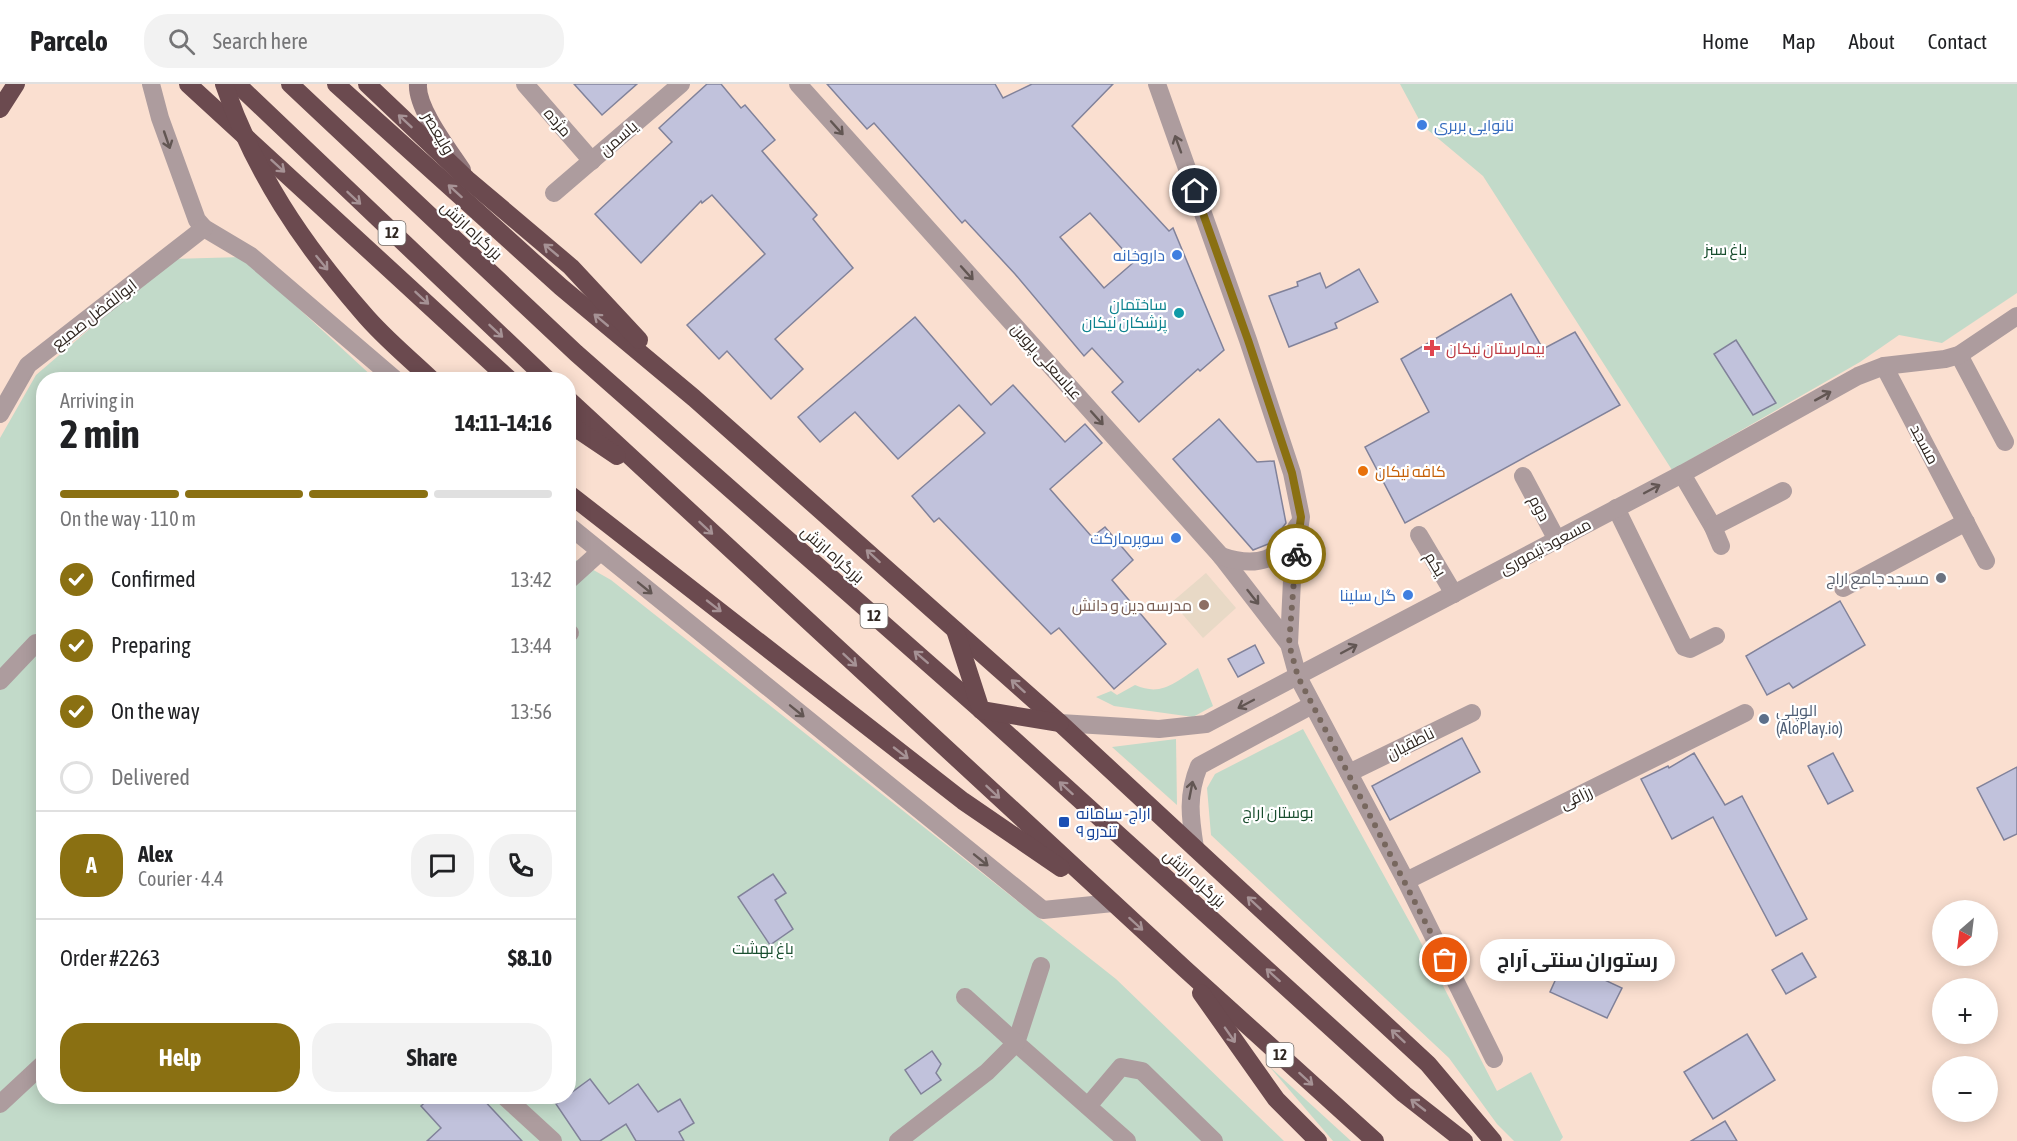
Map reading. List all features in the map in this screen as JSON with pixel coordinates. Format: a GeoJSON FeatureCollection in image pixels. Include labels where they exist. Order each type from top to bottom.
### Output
{"type":"FeatureCollection","features":[{"type":"Feature","properties":{"kind":"highway"},"geometry":{"type":"LineString","coordinates":[[0,109],[16,84]]}},
{"type":"Feature","properties":{"kind":"highway"},"geometry":{"type":"LineString","coordinates":[[188,84],[501,372]]}},
{"type":"Feature","properties":{"kind":"highway"},"geometry":{"type":"LineString","coordinates":[[224,84],[260,171],[290,221],[364,314],[424,372]]}},
{"type":"Feature","properties":{"kind":"highway","name":"12"},"geometry":{"type":"LineString","coordinates":[[237,84],[540,372]]}},
{"type":"Feature","properties":{"kind":"highway","name":"بزرگراه ارتش"},"geometry":{"type":"LineString","coordinates":[[290,84],[576,353],[981,710],[1404,1094],[1464,1141]]}},
{"type":"Feature","properties":{"kind":"highway"},"geometry":{"type":"LineString","coordinates":[[336,84],[561,287],[694,398],[1060,723],[1428,1064],[1493,1141]]}},
{"type":"Feature","properties":{"kind":"highway"},"geometry":{"type":"LineString","coordinates":[[367,84],[467,179],[571,267],[694,398]]}},
{"type":"Feature","properties":{"kind":"highway","name":"12"},"geometry":{"type":"LineString","coordinates":[[576,406],[1113,903],[1375,1141]]}},
{"type":"Feature","properties":{"kind":"highway"},"geometry":{"type":"LineString","coordinates":[[576,428],[663,488]]}},
{"type":"Feature","properties":{"kind":"highway"},"geometry":{"type":"LineString","coordinates":[[576,499],[963,801],[1113,903]]}},
{"type":"Feature","properties":{"kind":"highway"},"geometry":{"type":"LineString","coordinates":[[954,628],[981,710],[1060,723]]}},
{"type":"Feature","properties":{"kind":"highway"},"geometry":{"type":"LineString","coordinates":[[1185,969],[1276,1099],[1318,1141]]}},
{"type":"Feature","properties":{"kind":"main road","name":"ولیعصر"},"geometry":{"type":"LineString","coordinates":[[418,84],[417,91],[429,118],[467,179]]}},
{"type":"Feature","properties":{"kind":"street"},"geometry":{"type":"LineString","coordinates":[[151,84],[191,209],[204,228],[251,256],[387,372]]}},
{"type":"Feature","properties":{"kind":"street","name":"مژده"},"geometry":{"type":"LineString","coordinates":[[525,84],[592,161]]}},
{"type":"Feature","properties":{"kind":"street","name":"یاسمن"},"geometry":{"type":"LineString","coordinates":[[554,193],[681,84]]}},
{"type":"Feature","properties":{"kind":"street","name":"عباسعلی پروین"},"geometry":{"type":"LineString","coordinates":[[798,84],[1221,556],[1289,644]]}},
{"type":"Feature","properties":{"kind":"street"},"geometry":{"type":"LineString","coordinates":[[1157,84],[1248,340],[1292,473],[1301,517],[1292,580],[1289,644],[1298,677],[1406,881],[1494,1059]]}},
{"type":"Feature","properties":{"kind":"street","name":"ابوالفضل صمیع"},"geometry":{"type":"LineString","coordinates":[[0,414],[27,365],[204,228]]}},
{"type":"Feature","properties":{"kind":"street","name":"مسعود تیموری"},"geometry":{"type":"LineString","coordinates":[[1060,723],[1159,729],[1206,724],[1682,474],[1858,376],[1884,366],[1945,359],[1959,355],[2017,316]]}},
{"type":"Feature","properties":{"kind":"street"},"geometry":{"type":"LineString","coordinates":[[1959,355],[2005,442]]}},
{"type":"Feature","properties":{"kind":"street","name":"مسجد"},"geometry":{"type":"LineString","coordinates":[[1884,366],[1986,561]]}},
{"type":"Feature","properties":{"kind":"street"},"geometry":{"type":"LineString","coordinates":[[1682,474],[1713,527],[1721,546]]}},
{"type":"Feature","properties":{"kind":"street","name":"دوم"},"geometry":{"type":"LineString","coordinates":[[1523,476],[1557,540]]}},
{"type":"Feature","properties":{"kind":"street"},"geometry":{"type":"LineString","coordinates":[[1713,527],[1783,491]]}},
{"type":"Feature","properties":{"kind":"street"},"geometry":{"type":"LineString","coordinates":[[1616,508],[1684,647],[1690,649],[1716,636]]}},
{"type":"Feature","properties":{"kind":"street"},"geometry":{"type":"LineString","coordinates":[[1221,556],[1240,563],[1257,563],[1271,558],[1284,547],[1301,517]]}},
{"type":"Feature","properties":{"kind":"street"},"geometry":{"type":"LineString","coordinates":[[1843,588],[1966,522]]}},
{"type":"Feature","properties":{"kind":"street"},"geometry":{"type":"LineString","coordinates":[[576,532],[1043,910],[1113,903]]}},
{"type":"Feature","properties":{"kind":"street","name":"یکم"},"geometry":{"type":"LineString","coordinates":[[1419,535],[1454,594]]}},
{"type":"Feature","properties":{"kind":"street"},"geometry":{"type":"LineString","coordinates":[[576,574],[600,552]]}},
{"type":"Feature","properties":{"kind":"street"},"geometry":{"type":"LineString","coordinates":[[0,681],[36,643]]}},
{"type":"Feature","properties":{"kind":"street"},"geometry":{"type":"LineString","coordinates":[[1195,848],[1188,807],[1192,784],[1199,766],[1312,705]]}},
{"type":"Feature","properties":{"kind":"street","name":"ناطقیان"},"geometry":{"type":"LineString","coordinates":[[1349,773],[1472,713]]}},
{"type":"Feature","properties":{"kind":"street","name":"رزاقی"},"geometry":{"type":"LineString","coordinates":[[1406,881],[1745,713]]}},
{"type":"Feature","properties":{"kind":"street"},"geometry":{"type":"LineString","coordinates":[[898,1141],[987,1072],[1016,1043],[1041,966]]}},
{"type":"Feature","properties":{"kind":"street"},"geometry":{"type":"LineString","coordinates":[[965,996],[1127,1141]]}},
{"type":"Feature","properties":{"kind":"street"},"geometry":{"type":"LineString","coordinates":[[1088,1106],[1121,1067],[1142,1071],[1214,1141]]}},
{"type":"Feature","properties":{"kind":"street"},"geometry":{"type":"LineString","coordinates":[[0,1104],[36,1070]]}},
{"type":"Feature","properties":{"kind":"street"},"geometry":{"type":"LineString","coordinates":[[513,1104],[553,1141]]}},
{"type":"Feature","properties":{"kind":"shaded area","name":"مدرسه دین و دانش"},"geometry":{"type":"Polygon","coordinates":[[[1206,573],[1236,608],[1203,638],[1172,602],[1206,573]]]}},
{"type":"Feature","properties":{"kind":"green space","name":"باغ سبز"},"geometry":{"type":"Polygon","coordinates":[[[1400,84],[2017,84],[2017,293],[1942,343],[1899,335],[1860,362],[1672,470],[1483,176],[1422,125],[1400,84]]]}},
{"type":"Feature","properties":{"kind":"green space","name":"باغ بهشت"},"geometry":{"type":"Polygon","coordinates":[[[243,257],[367,372],[39,372],[171,259],[243,257]]]}},
{"type":"Feature","properties":{"kind":"green space","name":"باغ بهشت"},"geometry":{"type":"Polygon","coordinates":[[[36,375],[36,1104],[576,1104],[576,560],[611,580],[1116,979],[1284,1141],[0,1141],[0,438],[36,375]]]}},
{"type":"Feature","properties":{"kind":"green space"},"geometry":{"type":"Polygon","coordinates":[[[1198,668],[1213,706],[1193,717],[1114,706],[1096,697],[1111,691],[1117,695],[1135,685],[1161,689],[1198,668]]]}},
{"type":"Feature","properties":{"kind":"green space","name":"بوستان اراج"},"geometry":{"type":"Polygon","coordinates":[[[1303,729],[1418,937],[1497,1091],[1531,1072],[1563,1137],[1560,1141],[1514,1141],[1497,1124],[1449,1058],[1211,835],[1207,788],[1215,774],[1303,729]]]}},
{"type":"Feature","properties":{"kind":"green space"},"geometry":{"type":"Polygon","coordinates":[[[1176,739],[1177,805],[1112,747],[1176,739]]]}},
{"type":"Feature","properties":{"kind":"green space"},"geometry":{"type":"Polygon","coordinates":[[[1269,1066],[1351,1141],[1333,1141],[1269,1066]]]}},
{"type":"Feature","properties":{"kind":"building"},"geometry":{"type":"Polygon","coordinates":[[[574,84],[637,84],[602,115],[574,84]]]}},
{"type":"Feature","properties":{"kind":"building"},"geometry":{"type":"Polygon","coordinates":[[[707,84],[721,84],[741,108],[745,105],[775,140],[762,151],[817,215],[813,219],[853,268],[775,339],[803,369],[771,399],[727,351],[719,359],[687,325],[765,254],[712,195],[702,203],[701,201],[641,263],[595,214],[672,142],[659,128],[707,84]]]}},
{"type":"Feature","properties":{"kind":"building"},"geometry":{"type":"Polygon","coordinates":[[[827,84],[995,84],[1003,98],[1032,84],[1113,84],[1072,126],[1169,231],[1173,228],[1224,350],[1200,371],[1198,369],[1139,422],[1112,392],[1123,382],[1092,348],[1084,356],[1015,274],[965,220],[962,223],[874,123],[867,129],[827,84]],[[1090,213],[1060,237],[1104,288],[1134,262],[1090,213]]]}},
{"type":"Feature","properties":{"kind":"building"},"geometry":{"type":"Polygon","coordinates":[[[1359,269],[1378,302],[1335,323],[1337,328],[1289,347],[1269,296],[1298,286],[1297,282],[1320,273],[1326,288],[1359,269]]]}},
{"type":"Feature","properties":{"kind":"building"},"geometry":{"type":"Polygon","coordinates":[[[1511,294],[1543,349],[1575,332],[1620,405],[1405,523],[1365,447],[1429,412],[1401,359],[1511,294]]]}},
{"type":"Feature","properties":{"kind":"building"},"geometry":{"type":"Polygon","coordinates":[[[915,317],[991,405],[1013,385],[1065,442],[1085,424],[1102,443],[1050,489],[1092,537],[1105,527],[1133,560],[1112,580],[1166,644],[1114,689],[1059,628],[1051,634],[939,518],[934,522],[912,496],[985,433],[959,405],[898,459],[855,412],[820,442],[798,417],[915,317]]]}},
{"type":"Feature","properties":{"kind":"building"},"geometry":{"type":"Polygon","coordinates":[[[1736,340],[1776,403],[1753,415],[1714,354],[1736,340]]]}},
{"type":"Feature","properties":{"kind":"building"},"geometry":{"type":"Polygon","coordinates":[[[1219,419],[1257,462],[1274,461],[1286,523],[1271,543],[1253,550],[1173,459],[1219,419]]]}},
{"type":"Feature","properties":{"kind":"building"},"geometry":{"type":"Polygon","coordinates":[[[1840,601],[1865,645],[1793,688],[1789,683],[1767,695],[1746,656],[1840,601]]]}},
{"type":"Feature","properties":{"kind":"building"},"geometry":{"type":"Polygon","coordinates":[[[1255,645],[1264,663],[1238,677],[1228,659],[1255,645]]]}},
{"type":"Feature","properties":{"kind":"building"},"geometry":{"type":"Polygon","coordinates":[[[1462,738],[1480,772],[1390,820],[1372,786],[1462,738]]]}},
{"type":"Feature","properties":{"kind":"building"},"geometry":{"type":"Polygon","coordinates":[[[1694,753],[1725,805],[1742,796],[1807,919],[1776,936],[1713,817],[1672,839],[1641,779],[1668,766],[1669,768],[1694,753]]]}},
{"type":"Feature","properties":{"kind":"building"},"geometry":{"type":"Polygon","coordinates":[[[1833,753],[1853,791],[1828,804],[1808,766],[1833,753]]]}},
{"type":"Feature","properties":{"kind":"building"},"geometry":{"type":"Polygon","coordinates":[[[2017,767],[2017,834],[2004,840],[1977,788],[2017,767]]]}},
{"type":"Feature","properties":{"kind":"building"},"geometry":{"type":"Polygon","coordinates":[[[773,874],[786,893],[775,900],[793,929],[770,945],[738,897],[773,874]]]}},
{"type":"Feature","properties":{"kind":"building"},"geometry":{"type":"Polygon","coordinates":[[[1802,953],[1816,977],[1786,994],[1772,970],[1802,953]]]}},
{"type":"Feature","properties":{"kind":"building"},"geometry":{"type":"Polygon","coordinates":[[[1564,961],[1622,988],[1607,1018],[1550,992],[1564,961]]]}},
{"type":"Feature","properties":{"kind":"building"},"geometry":{"type":"Polygon","coordinates":[[[1747,1034],[1775,1080],[1713,1119],[1684,1072],[1747,1034]]]}},
{"type":"Feature","properties":{"kind":"building"},"geometry":{"type":"Polygon","coordinates":[[[932,1051],[941,1064],[936,1073],[941,1080],[921,1094],[905,1070],[932,1051]]]}},
{"type":"Feature","properties":{"kind":"building"},"geometry":{"type":"Polygon","coordinates":[[[590,1079],[609,1104],[638,1084],[658,1112],[680,1099],[694,1123],[679,1132],[684,1141],[636,1141],[626,1124],[600,1141],[581,1141],[556,1104],[576,1104],[576,1089],[590,1079]]]}},
{"type":"Feature","properties":{"kind":"building"},"geometry":{"type":"Polygon","coordinates":[[[423,1104],[487,1104],[522,1141],[427,1141],[441,1128],[421,1106],[423,1104]]]}},
{"type":"Feature","properties":{"kind":"building"},"geometry":{"type":"Polygon","coordinates":[[[1725,1121],[1737,1141],[1691,1141],[1725,1121]]]}},
{"type":"Feature","properties":{"kind":"way so far"},"geometry":{"type":"LineString","coordinates":[[1296,554],[1292,580],[1289,644],[1298,677],[1406,881],[1445,960]]}},
{"type":"Feature","properties":{"kind":"place","name":"نانوایی بربری"},"geometry":{"type":"Point","coordinates":[1422,125]}},
{"type":"Feature","properties":{"kind":"place","name":"داروخانه"},"geometry":{"type":"Point","coordinates":[1177,255]}},
{"type":"Feature","properties":{"kind":"place","name":"ساختمان پزشکان نیکان"},"geometry":{"type":"Point","coordinates":[1179,313]}},
{"type":"Feature","properties":{"kind":"place","name":"بیمارستان نیکان"},"geometry":{"type":"Point","coordinates":[1432,348]}},
{"type":"Feature","properties":{"kind":"place","name":"کافه نیکان"},"geometry":{"type":"Point","coordinates":[1363,471]}},
{"type":"Feature","properties":{"kind":"place","name":"سوپرمارکت"},"geometry":{"type":"Point","coordinates":[1176,538]}},
{"type":"Feature","properties":{"kind":"place","name":"مسجد جامع اراج"},"geometry":{"type":"Point","coordinates":[1941,578]}},
{"type":"Feature","properties":{"kind":"place","name":"گل سلینا"},"geometry":{"type":"Point","coordinates":[1408,595]}},
{"type":"Feature","properties":{"kind":"place","name":"مدرسه دین و دانش"},"geometry":{"type":"Point","coordinates":[1204,605]}},
{"type":"Feature","properties":{"kind":"place","name":"الوپلی (AloPlay.io)"},"geometry":{"type":"Point","coordinates":[1764,719]}},
{"type":"Feature","properties":{"kind":"place","name":"اراج- سامانه ۹ تندرو"},"geometry":{"type":"Point","coordinates":[1064,822]}},
{"type":"Feature","properties":{"kind":"place","name":"رستوران سنتی آراج"},"geometry":{"type":"Point","coordinates":[1445,960]}},
{"type":"Feature","properties":{"kind":"route"},"geometry":{"type":"LineString","coordinates":[[1195,191],[1292,473],[1301,517],[1296,554]]}}]}
